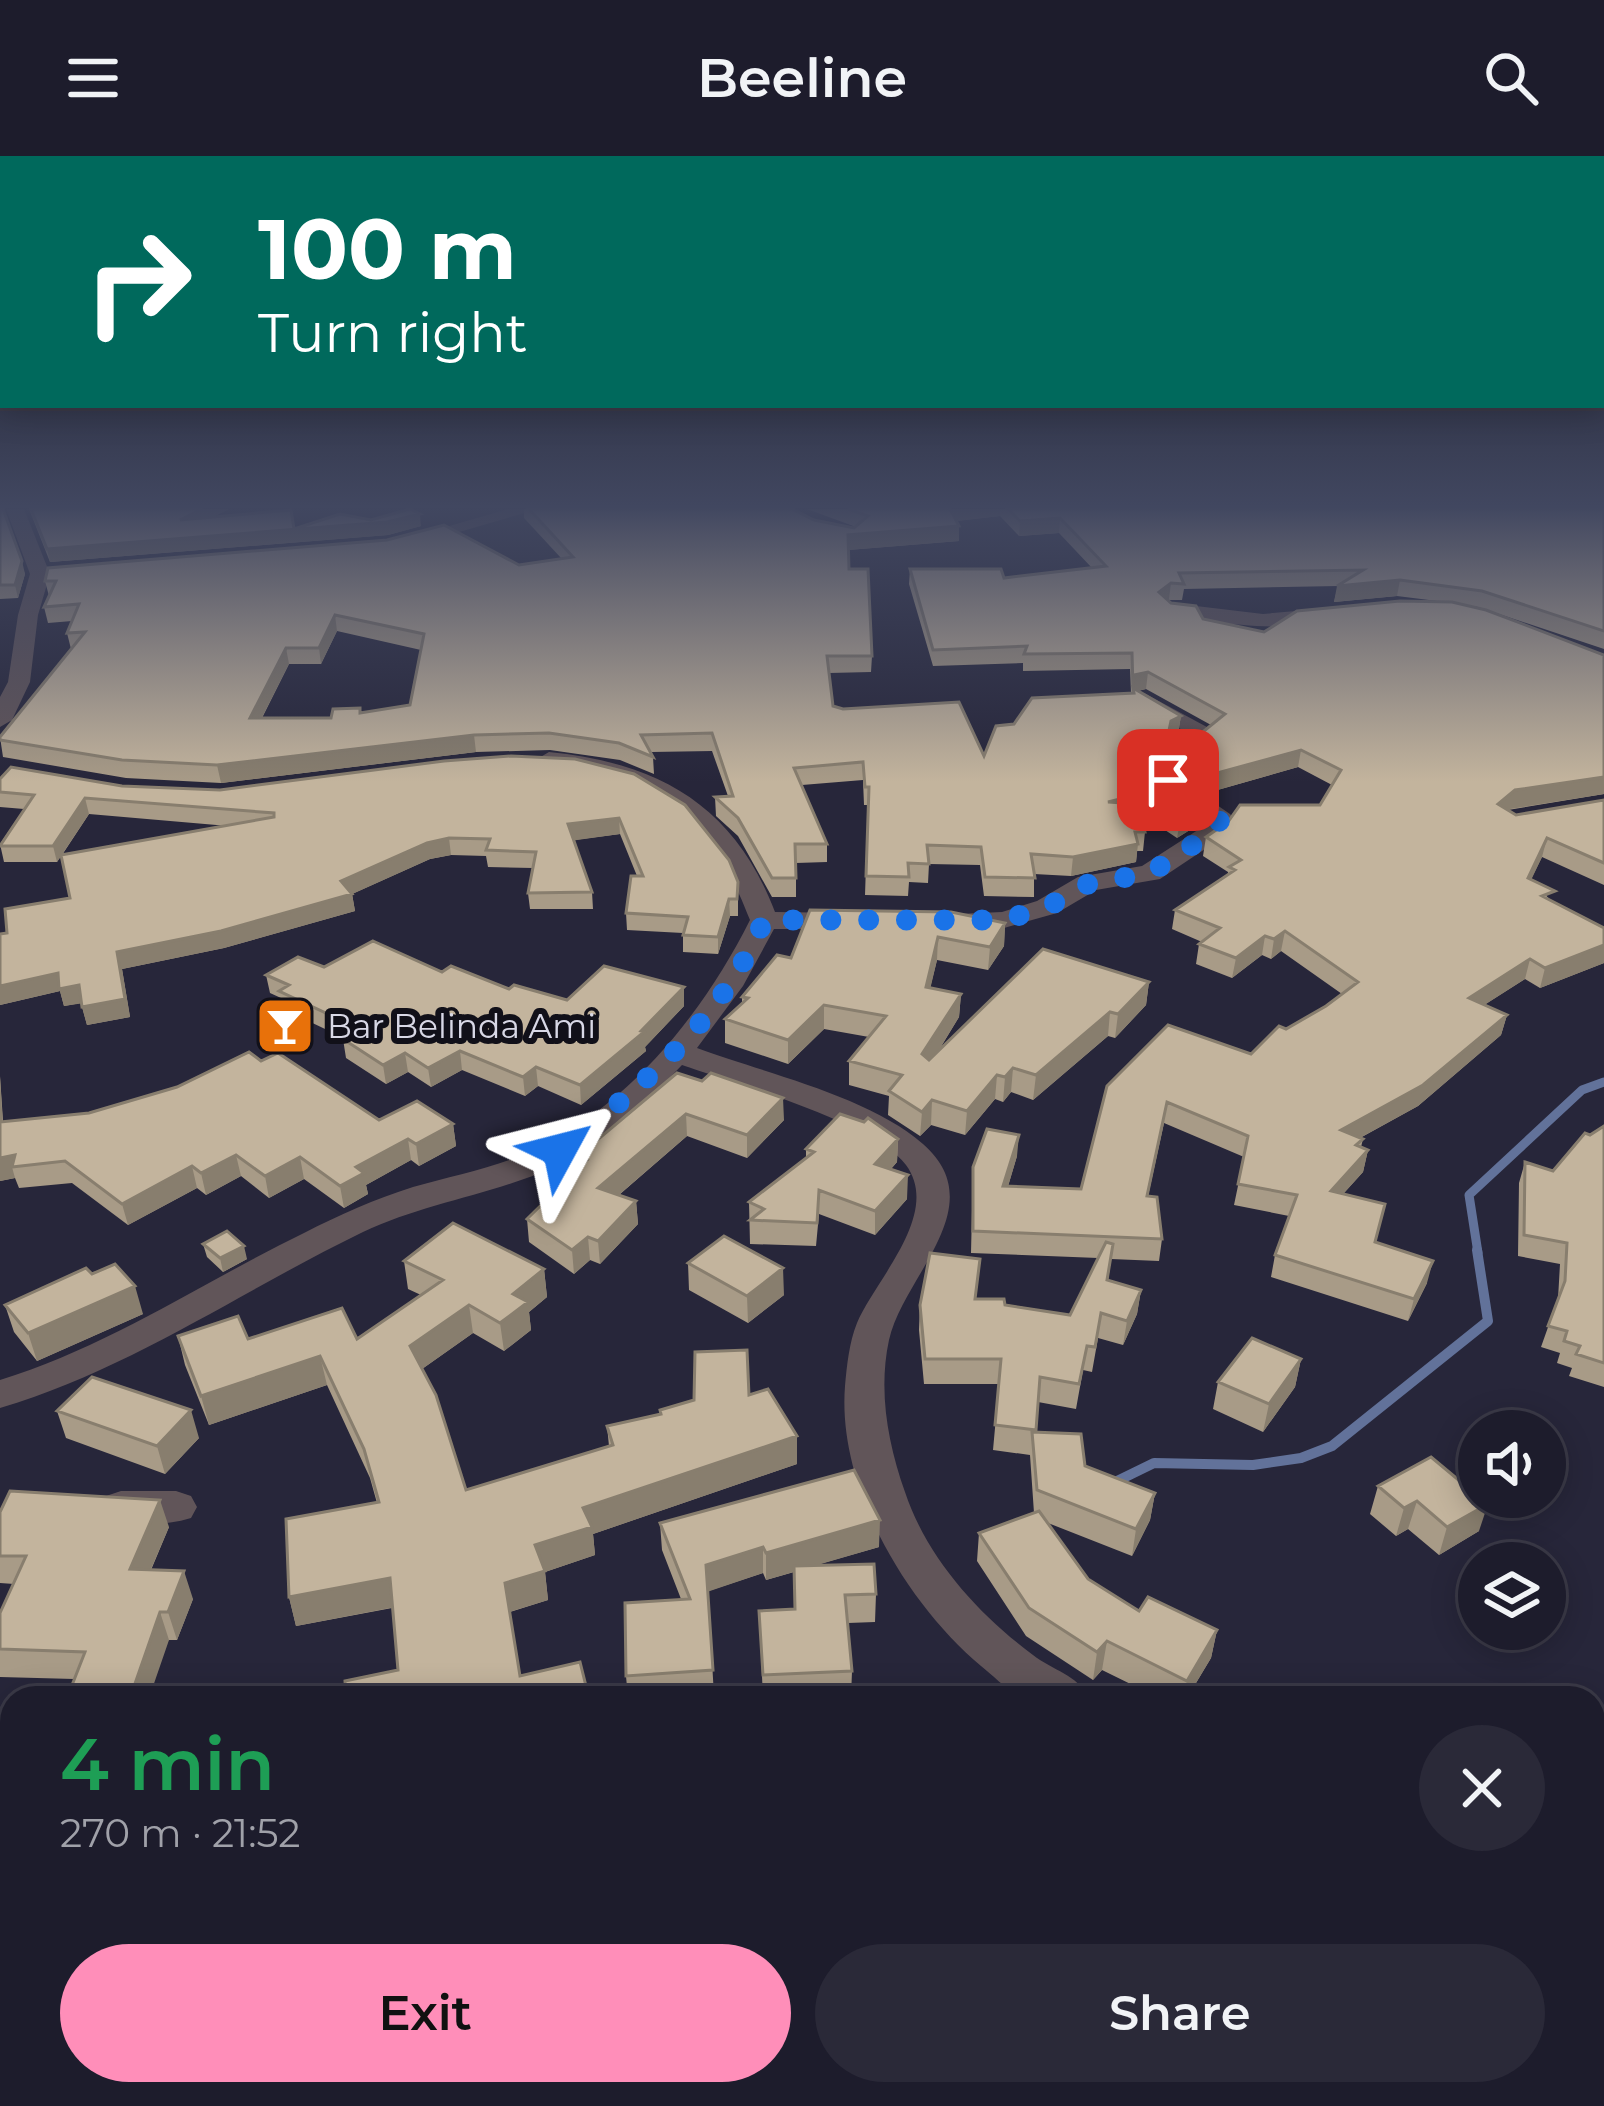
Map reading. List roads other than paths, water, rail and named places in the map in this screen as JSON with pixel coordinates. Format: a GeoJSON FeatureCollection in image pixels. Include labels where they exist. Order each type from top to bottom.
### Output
{"type":"FeatureCollection","features":[{"type":"Feature","properties":{"kind":"street"},"geometry":{"type":"LineString","coordinates":[[0,720],[19,682],[28,615],[36,600]]}},
{"type":"Feature","properties":{"kind":"street"},"geometry":{"type":"LineString","coordinates":[[1171,609],[1263,620],[1355,612]]}},
{"type":"Feature","properties":{"kind":"street"},"geometry":{"type":"LineString","coordinates":[[0,634],[28,615]]}},
{"type":"Feature","properties":{"kind":"street"},"geometry":{"type":"LineString","coordinates":[[915,921],[1004,920],[1026,914],[1088,884],[1150,873],[1214,831],[1221,818],[1179,790],[1162,766],[1183,758],[1179,747],[1206,733],[1144,700]]}},
{"type":"Feature","properties":{"kind":"street"},"geometry":{"type":"LineString","coordinates":[[0,1394],[109,1355],[293,1253],[402,1203],[485,1179],[560,1150],[677,1052],[746,962],[764,920],[739,862],[695,812],[660,785],[623,770],[531,758]]}},
{"type":"Feature","properties":{"kind":"street"},"geometry":{"type":"LineString","coordinates":[[764,920],[872,921]]}},
{"type":"Feature","properties":{"kind":"street"},"geometry":{"type":"LineString","coordinates":[[677,1052],[884,1130],[924,1164],[932,1188],[928,1226],[870,1336],[862,1417],[886,1498],[931,1586],[1039,1686]]}},
{"type":"Feature","properties":{"kind":"street"},"geometry":{"type":"LineString","coordinates":[[80,1504],[176,1507]]}},
{"type":"Feature","properties":{"kind":"waterway"},"geometry":{"type":"LineString","coordinates":[[1478,1253],[1469,1195],[1582,1090],[1604,1082]]}},
{"type":"Feature","properties":{"kind":"waterway"},"geometry":{"type":"LineString","coordinates":[[1113,1483],[1154,1463],[1253,1465],[1301,1458],[1332,1446],[1488,1321],[1477,1250]]}},
{"type":"Feature","properties":{"kind":"place","name":"Bar Belinda Ami"},"geometry":{"type":"Point","coordinates":[285,1026]}}]}
